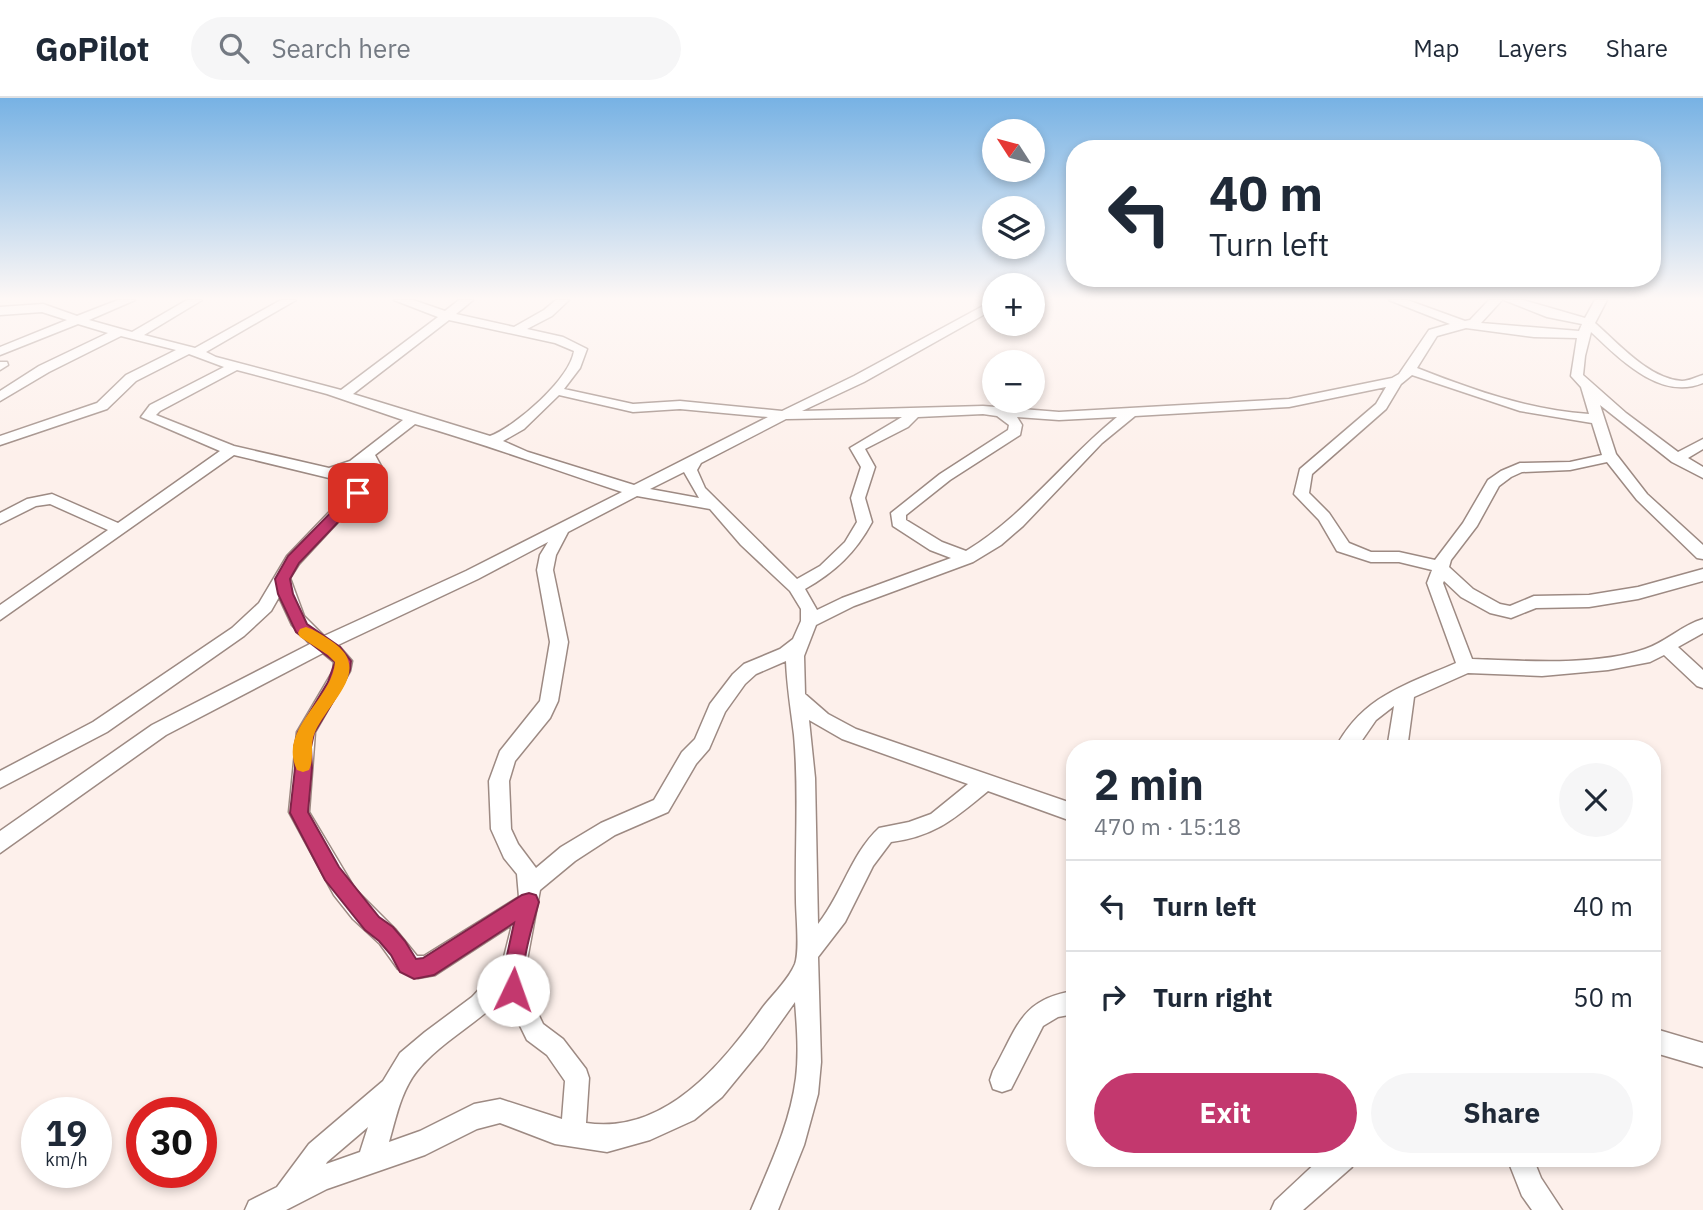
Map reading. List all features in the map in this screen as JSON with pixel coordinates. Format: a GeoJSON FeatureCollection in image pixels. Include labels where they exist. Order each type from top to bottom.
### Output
{"type":"FeatureCollection","features":[{"type":"Feature","properties":{"kind":"street"},"geometry":{"type":"LineString","coordinates":[[0,397],[44,369],[79,352]]}},
{"type":"Feature","properties":{"kind":"street"},"geometry":{"type":"LineString","coordinates":[[0,441],[102,406],[131,377],[190,352]]}},
{"type":"Feature","properties":{"kind":"street"},"geometry":{"type":"LineString","coordinates":[[194,352],[212,360],[343,395],[414,419],[491,440],[523,455],[636,491],[715,505]]}},
{"type":"Feature","properties":{"kind":"street"},"geometry":{"type":"LineString","coordinates":[[343,395],[400,352]]}},
{"type":"Feature","properties":{"kind":"street"},"geometry":{"type":"LineString","coordinates":[[491,440],[514,430],[557,391],[580,359],[581,352]]}},
{"type":"Feature","properties":{"kind":"street"},"geometry":{"type":"LineString","coordinates":[[0,844],[25,823],[99,775],[135,744],[396,608],[472,575],[911,352]]}},
{"type":"Feature","properties":{"kind":"street"},"geometry":{"type":"LineString","coordinates":[[1420,352],[1409,369],[1396,381],[1381,406],[1305,472],[1301,494],[1324,517],[1343,547],[1371,557],[1399,557],[1441,568],[1467,593],[1496,609],[1511,612],[1534,602],[1589,601],[1638,593],[1703,575]]}},
{"type":"Feature","properties":{"kind":"street"},"geometry":{"type":"LineString","coordinates":[[1578,352],[1577,375],[1587,386],[1677,459],[1703,473]]}},
{"type":"Feature","properties":{"kind":"street"},"geometry":{"type":"LineString","coordinates":[[1620,352],[1660,379],[1703,392]]}},
{"type":"Feature","properties":{"kind":"street"},"geometry":{"type":"LineString","coordinates":[[236,366],[155,408],[147,416],[231,450],[290,462],[329,474],[344,470],[414,419]]}},
{"type":"Feature","properties":{"kind":"street"},"geometry":{"type":"LineString","coordinates":[[1409,369],[1498,401],[1563,416],[1597,419]]}},
{"type":"Feature","properties":{"kind":"street"},"geometry":{"type":"LineString","coordinates":[[1686,385],[1703,379]]}},
{"type":"Feature","properties":{"kind":"street"},"geometry":{"type":"LineString","coordinates":[[1027,413],[1074,416],[1289,403],[1396,381]]}},
{"type":"Feature","properties":{"kind":"street"},"geometry":{"type":"LineString","coordinates":[[1587,386],[1611,457],[1642,497],[1703,554]]}},
{"type":"Feature","properties":{"kind":"street"},"geometry":{"type":"LineString","coordinates":[[557,391],[633,408],[680,405],[784,415],[839,416],[982,411]]}},
{"type":"Feature","properties":{"kind":"street"},"geometry":{"type":"LineString","coordinates":[[796,587],[831,565],[852,544],[866,523],[858,498],[868,467],[857,448],[886,430],[903,424],[915,412]]}},
{"type":"Feature","properties":{"kind":"street"},"geometry":{"type":"LineString","coordinates":[[967,558],[919,536],[898,522],[897,518],[899,513],[945,477],[1015,432],[1016,424],[1012,419],[999,413]]}},
{"type":"Feature","properties":{"kind":"street"},"geometry":{"type":"LineString","coordinates":[[809,621],[834,607],[967,558],[995,541],[1018,522],[1092,444],[1130,413]]}},
{"type":"Feature","properties":{"kind":"street"},"geometry":{"type":"LineString","coordinates":[[1074,416],[1085,429],[1092,444]]}},
{"type":"Feature","properties":{"kind":"street"},"geometry":{"type":"LineString","coordinates":[[1677,459],[1703,443]]}},
{"type":"Feature","properties":{"kind":"street"},"geometry":{"type":"LineString","coordinates":[[0,614],[231,450]]}},
{"type":"Feature","properties":{"kind":"street"},"geometry":{"type":"LineString","coordinates":[[0,780],[92,732],[200,660],[256,617],[293,560],[368,481],[374,466],[368,454]]}},
{"type":"Feature","properties":{"kind":"street"},"geometry":{"type":"LineString","coordinates":[[1466,666],[1451,620],[1435,587],[1444,558],[1469,526],[1493,483],[1506,474],[1528,467],[1570,466],[1611,457]]}},
{"type":"Feature","properties":{"kind":"street"},"geometry":{"type":"LineString","coordinates":[[694,462],[690,470],[694,484],[747,541],[805,597],[809,621],[795,656],[796,697],[803,735],[805,778],[808,1077],[794,1135],[764,1210]]}},
{"type":"Feature","properties":{"kind":"street"},"geometry":{"type":"LineString","coordinates":[[0,519],[32,502],[52,499],[119,529]]}},
{"type":"Feature","properties":{"kind":"street"},"geometry":{"type":"LineString","coordinates":[[561,528],[560,537],[548,555],[545,570],[559,630],[559,655],[549,701],[543,713],[507,757],[499,781],[501,829],[511,851],[527,870],[530,894],[512,971],[513,990],[531,1025],[555,1047],[577,1078],[573,1135]]}},
{"type":"Feature","properties":{"kind":"street"},"geometry":{"type":"LineString","coordinates":[[283,579],[286,594],[301,628],[339,655],[343,661],[342,670],[306,732],[302,747],[299,813],[332,874],[372,924],[386,934],[398,948],[407,965],[414,969],[427,967],[530,894],[568,854],[608,828],[661,806],[689,758],[702,744],[717,709],[739,679],[750,669],[779,659],[800,643]]}},
{"type":"Feature","properties":{"kind":"street"},"geometry":{"type":"LineString","coordinates":[[1351,740],[1369,715],[1406,691],[1466,666],[1542,669],[1608,663],[1650,655],[1703,625]]}},
{"type":"Feature","properties":{"kind":"street"},"geometry":{"type":"LineString","coordinates":[[1666,646],[1703,681]]}},
{"type":"Feature","properties":{"kind":"street"},"geometry":{"type":"LineString","coordinates":[[1398,740],[1406,691]]}},
{"type":"Feature","properties":{"kind":"street"},"geometry":{"type":"LineString","coordinates":[[796,697],[821,719],[849,734],[1066,810]]}},
{"type":"Feature","properties":{"kind":"street"},"geometry":{"type":"LineString","coordinates":[[258,1210],[322,1178],[425,1142],[474,1117],[500,1111],[573,1135],[607,1139],[650,1127],[685,1111],[713,1088],[755,1039],[840,911],[872,849],[882,838],[886,834],[924,827],[938,820],[985,782]]}},
{"type":"Feature","properties":{"kind":"street"},"geometry":{"type":"LineString","coordinates":[[370,1161],[392,1090],[409,1062],[433,1040],[480,1005],[512,971]]}},
{"type":"Feature","properties":{"kind":"street"},"geometry":{"type":"LineString","coordinates":[[1002,1080],[1035,1018],[1054,1006],[1066,1004]]}},
{"type":"Feature","properties":{"kind":"street"},"geometry":{"type":"LineString","coordinates":[[1661,1043],[1703,1055]]}},
{"type":"Feature","properties":{"kind":"street"},"geometry":{"type":"LineString","coordinates":[[287,1194],[318,1153],[392,1090]]}},
{"type":"Feature","properties":{"kind":"street"},"geometry":{"type":"LineString","coordinates":[[1284,1210],[1331,1167]]}},
{"type":"Feature","properties":{"kind":"street"},"geometry":{"type":"LineString","coordinates":[[1523,1167],[1531,1187],[1549,1210]]}},
{"type":"Feature","properties":{"kind":"slow traffic"},"geometry":{"type":"LineString","coordinates":[[303,765],[302,747],[306,732],[335,685],[343,661],[334,651],[306,633]]}},
{"type":"Feature","properties":{"kind":"route"},"geometry":{"type":"LineString","coordinates":[[358,493],[293,560],[283,579],[286,594],[301,628],[334,651],[343,661],[335,685],[306,732],[302,747],[299,813],[332,874],[372,924],[386,934],[398,948],[407,965],[414,969],[427,967],[529,902],[515,954],[511,983],[513,990]]}}]}
